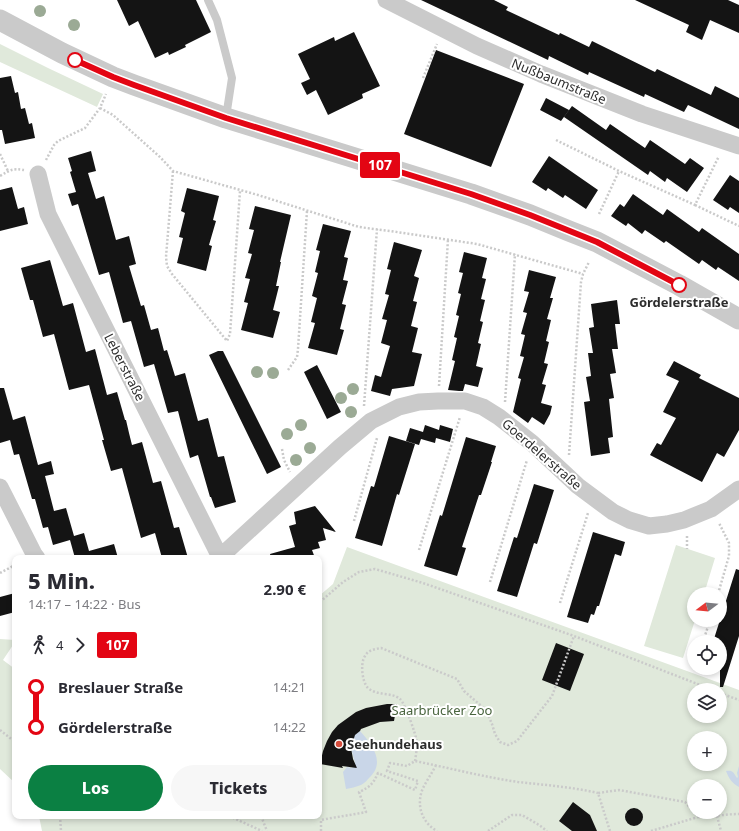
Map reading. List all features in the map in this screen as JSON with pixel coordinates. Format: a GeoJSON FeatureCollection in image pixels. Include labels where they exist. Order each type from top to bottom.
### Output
{"type":"FeatureCollection","features":[{"type":"Feature","properties":{"kind":"street","name":"Nußbaumstraße"},"geometry":{"type":"LineString","coordinates":[[386,0],[477,46],[541,74],[642,114],[739,146]]}},
{"type":"Feature","properties":{"kind":"street"},"geometry":{"type":"LineString","coordinates":[[0,20],[62,53],[113,77],[226,118],[471,194],[530,215],[597,242],[739,318]]}},
{"type":"Feature","properties":{"kind":"street","name":"Leberstraße"},"geometry":{"type":"LineString","coordinates":[[38,174],[48,214],[218,555]]}},
{"type":"Feature","properties":{"kind":"street","name":"Goerdelerstraße"},"geometry":{"type":"LineString","coordinates":[[223,555],[340,447],[371,421],[399,407],[419,402],[438,400],[465,401],[483,407],[499,417],[532,443],[593,498],[613,512],[629,520],[649,526],[684,520],[711,509],[739,489]]}},
{"type":"Feature","properties":{"kind":"street"},"geometry":{"type":"LineString","coordinates":[[0,487],[35,555]]}},
{"type":"Feature","properties":{"kind":"lane"},"geometry":{"type":"LineString","coordinates":[[208,0],[217,20],[232,78],[226,118]]}},
{"type":"Feature","properties":{"kind":"path"},"geometry":{"type":"LineString","coordinates":[[423,78],[435,49]]}},
{"type":"Feature","properties":{"kind":"path"},"geometry":{"type":"LineString","coordinates":[[54,145],[58,141],[85,128],[100,108],[106,93]]}},
{"type":"Feature","properties":{"kind":"path"},"geometry":{"type":"LineString","coordinates":[[100,108],[113,115],[161,158],[173,171],[359,227],[477,244],[583,274]]}},
{"type":"Feature","properties":{"kind":"path"},"geometry":{"type":"LineString","coordinates":[[556,140],[619,171],[739,226]]}},
{"type":"Feature","properties":{"kind":"path"},"geometry":{"type":"LineString","coordinates":[[0,154],[8,171]]}},
{"type":"Feature","properties":{"kind":"path"},"geometry":{"type":"LineString","coordinates":[[695,205],[720,154]]}},
{"type":"Feature","properties":{"kind":"path"},"geometry":{"type":"LineString","coordinates":[[0,176],[16,168]]}},
{"type":"Feature","properties":{"kind":"path"},"geometry":{"type":"LineString","coordinates":[[173,171],[166,257],[167,266],[226,342],[230,334],[240,191]]}},
{"type":"Feature","properties":{"kind":"path"},"geometry":{"type":"LineString","coordinates":[[599,214],[619,171]]}},
{"type":"Feature","properties":{"kind":"path"},"geometry":{"type":"LineString","coordinates":[[288,370],[297,357],[307,211]]}},
{"type":"Feature","properties":{"kind":"path"},"geometry":{"type":"LineString","coordinates":[[354,521],[377,439],[371,421],[364,410],[377,229]]}},
{"type":"Feature","properties":{"kind":"path"},"geometry":{"type":"LineString","coordinates":[[438,400],[448,239]]}},
{"type":"Feature","properties":{"kind":"path"},"geometry":{"type":"LineString","coordinates":[[505,403],[515,254]]}},
{"type":"Feature","properties":{"kind":"path"},"geometry":{"type":"LineString","coordinates":[[564,473],[569,459],[581,290],[583,274],[589,262]]}},
{"type":"Feature","properties":{"kind":"path"},"geometry":{"type":"LineString","coordinates":[[419,550],[465,401]]}},
{"type":"Feature","properties":{"kind":"path"},"geometry":{"type":"LineString","coordinates":[[490,582],[532,443]]}},
{"type":"Feature","properties":{"kind":"path"},"geometry":{"type":"LineString","coordinates":[[282,449],[284,460],[298,486]]}},
{"type":"Feature","properties":{"kind":"path"},"geometry":{"type":"LineString","coordinates":[[560,603],[593,498]]}},
{"type":"Feature","properties":{"kind":"path"},"geometry":{"type":"LineString","coordinates":[[711,509],[729,543],[729,556],[720,587]]}},
{"type":"Feature","properties":{"kind":"path"},"geometry":{"type":"LineString","coordinates":[[687,533],[687,549]]}},
{"type":"Feature","properties":{"kind":"path"},"geometry":{"type":"LineString","coordinates":[[0,573],[12,567]]}},
{"type":"Feature","properties":{"kind":"path"},"geometry":{"type":"LineString","coordinates":[[322,601],[343,582],[359,572],[375,569],[423,583],[574,636],[695,683]]}},
{"type":"Feature","properties":{"kind":"path"},"geometry":{"type":"LineString","coordinates":[[415,761],[417,741],[407,710],[401,699],[392,695],[379,694],[368,688],[363,679],[362,666],[364,656],[371,650],[381,648],[457,679],[464,691],[486,710],[495,734],[500,742],[508,745],[517,741],[552,696],[574,636]]}},
{"type":"Feature","properties":{"kind":"path"},"geometry":{"type":"LineString","coordinates":[[727,696],[739,700]]}},
{"type":"Feature","properties":{"kind":"path"},"geometry":{"type":"LineString","coordinates":[[0,730],[12,740]]}},
{"type":"Feature","properties":{"kind":"path"},"geometry":{"type":"LineString","coordinates":[[322,831],[321,820],[366,812],[360,792],[368,788],[374,782],[378,773],[415,790],[418,781],[388,771],[390,763],[407,766],[415,761],[518,782],[564,787],[598,793],[619,790],[685,802],[687,804]]}},
{"type":"Feature","properties":{"kind":"path"},"geometry":{"type":"LineString","coordinates":[[436,765],[423,788],[419,804],[423,818],[437,831]]}},
{"type":"Feature","properties":{"kind":"path"},"geometry":{"type":"LineString","coordinates":[[598,793],[610,831]]}},
{"type":"Feature","properties":{"kind":"path"},"geometry":{"type":"LineString","coordinates":[[727,815],[739,814]]}},
{"type":"Feature","properties":{"kind":"path"},"geometry":{"type":"LineString","coordinates":[[488,831],[512,815],[522,815],[546,831]]}},
{"type":"Feature","properties":{"kind":"path"},"geometry":{"type":"LineString","coordinates":[[60,819],[61,831]]}},
{"type":"Feature","properties":{"kind":"path"},"geometry":{"type":"LineString","coordinates":[[236,819],[262,831]]}},
{"type":"Feature","properties":{"kind":"path"},"geometry":{"type":"LineString","coordinates":[[262,819],[267,831]]}},
{"type":"Feature","properties":{"kind":"path"},"geometry":{"type":"LineString","coordinates":[[651,831],[691,819]]}},
{"type":"Feature","properties":{"kind":"path"},"geometry":{"type":"LineString","coordinates":[[718,819],[721,831]]}},
{"type":"Feature","properties":{"kind":"green space"},"geometry":{"type":"Polygon","coordinates":[[[0,44],[103,94],[97,107],[0,62],[0,44]]]}},
{"type":"Feature","properties":{"kind":"green space"},"geometry":{"type":"Polygon","coordinates":[[[676,545],[715,558],[706,587],[687,587],[687,627],[693,627],[690,635],[687,635],[687,645],[683,658],[644,646],[676,545]]]}},
{"type":"Feature","properties":{"kind":"green space","name":"Saarbrücker Zoo"},"geometry":{"type":"Polygon","coordinates":[[[347,547],[687,671],[687,675],[698,675],[720,683],[687,683],[687,723],[727,723],[727,686],[739,690],[739,831],[42,831],[40,819],[322,819],[322,593],[333,584],[347,547]]]}},
{"type":"Feature","properties":{"kind":"green space"},"geometry":{"type":"Polygon","coordinates":[[[0,639],[12,640],[12,646],[3,660],[12,667],[12,780],[0,769],[0,639]]]}},
{"type":"Feature","properties":{"kind":"water"},"geometry":{"type":"Polygon","coordinates":[[[360,731],[375,753],[377,765],[375,771],[364,783],[346,789],[343,772],[347,767],[352,768],[355,763],[351,748],[351,737],[360,731]]]}},
{"type":"Feature","properties":{"kind":"water"},"geometry":{"type":"Polygon","coordinates":[[[739,766],[739,787],[734,784],[726,771],[733,772],[737,778],[739,766]]]}},
{"type":"Feature","properties":{"kind":"building"},"geometry":{"type":"Polygon","coordinates":[[[117,0],[196,0],[211,32],[169,55],[168,52],[155,58],[138,21],[129,26],[117,0]]]}},
{"type":"Feature","properties":{"kind":"building"},"geometry":{"type":"Polygon","coordinates":[[[421,0],[494,0],[508,7],[506,10],[559,35],[560,33],[589,47],[592,41],[655,72],[657,69],[711,95],[715,86],[739,98],[739,129],[688,105],[684,112],[645,94],[644,97],[589,72],[588,75],[549,56],[548,60],[421,0]]]}},
{"type":"Feature","properties":{"kind":"building"},"geometry":{"type":"Polygon","coordinates":[[[635,0],[728,0],[739,5],[739,33],[710,20],[702,40],[686,32],[689,25],[635,0]]]}},
{"type":"Feature","properties":{"kind":"building"},"geometry":{"type":"Polygon","coordinates":[[[354,32],[380,86],[362,94],[363,98],[328,115],[316,90],[307,95],[301,83],[310,79],[298,54],[334,37],[335,41],[354,32]]]}},
{"type":"Feature","properties":{"kind":"building"},"geometry":{"type":"Polygon","coordinates":[[[436,50],[524,84],[491,167],[404,134],[436,50]]]}},
{"type":"Feature","properties":{"kind":"building"},"geometry":{"type":"Polygon","coordinates":[[[11,76],[15,93],[18,92],[21,109],[25,108],[29,124],[32,123],[35,138],[5,144],[2,130],[0,130],[0,78],[11,76]]]}},
{"type":"Feature","properties":{"kind":"building"},"geometry":{"type":"Polygon","coordinates":[[[546,98],[569,110],[561,121],[540,110],[546,98]]]}},
{"type":"Feature","properties":{"kind":"building"},"geometry":{"type":"Polygon","coordinates":[[[572,106],[606,130],[610,124],[645,148],[650,140],[685,164],[690,158],[704,168],[687,192],[667,178],[665,182],[650,171],[648,175],[564,117],[572,106]]]}},
{"type":"Feature","properties":{"kind":"building"},"geometry":{"type":"Polygon","coordinates":[[[91,151],[96,171],[88,173],[96,199],[104,196],[116,240],[129,236],[136,264],[129,266],[141,306],[144,305],[151,330],[158,328],[164,351],[167,350],[175,376],[185,373],[198,421],[208,418],[218,457],[224,456],[236,502],[215,508],[210,497],[198,455],[190,458],[178,411],[168,413],[154,364],[144,367],[131,321],[123,323],[109,272],[99,275],[78,204],[72,206],[68,194],[76,192],[70,172],[72,171],[68,158],[91,151]]]}},
{"type":"Feature","properties":{"kind":"building"},"geometry":{"type":"Polygon","coordinates":[[[549,156],[598,190],[586,209],[565,195],[563,198],[548,188],[546,191],[532,182],[549,156]]]}},
{"type":"Feature","properties":{"kind":"building"},"geometry":{"type":"Polygon","coordinates":[[[730,175],[739,181],[739,213],[730,207],[728,210],[713,200],[730,175]]]}},
{"type":"Feature","properties":{"kind":"building"},"geometry":{"type":"Polygon","coordinates":[[[12,187],[18,209],[24,207],[28,224],[0,231],[0,190],[12,187]]]}},
{"type":"Feature","properties":{"kind":"building"},"geometry":{"type":"Polygon","coordinates":[[[187,188],[219,196],[213,220],[216,221],[209,245],[212,246],[206,271],[177,263],[183,238],[179,237],[185,213],[181,211],[187,188]]]}},
{"type":"Feature","properties":{"kind":"building"},"geometry":{"type":"Polygon","coordinates":[[[633,194],[663,215],[667,209],[699,232],[702,228],[739,254],[739,281],[718,267],[716,270],[702,260],[699,264],[666,241],[664,243],[645,230],[642,234],[628,223],[626,226],[611,216],[620,204],[624,207],[633,194]]]}},
{"type":"Feature","properties":{"kind":"building"},"geometry":{"type":"Polygon","coordinates":[[[255,206],[291,215],[276,286],[279,286],[273,310],[280,312],[273,338],[241,330],[248,303],[244,302],[250,279],[245,278],[252,254],[248,253],[254,230],[249,229],[255,206]]]}},
{"type":"Feature","properties":{"kind":"building"},"geometry":{"type":"Polygon","coordinates":[[[323,224],[351,231],[344,257],[348,258],[343,280],[348,281],[342,304],[346,305],[340,329],[344,330],[337,355],[308,348],[315,323],[311,322],[317,298],[312,296],[318,273],[315,272],[320,251],[316,250],[323,224]]]}},
{"type":"Feature","properties":{"kind":"building"},"geometry":{"type":"Polygon","coordinates":[[[394,242],[422,250],[414,276],[419,278],[413,301],[417,302],[411,326],[418,328],[412,352],[422,354],[414,386],[392,389],[390,396],[371,391],[375,375],[381,377],[390,346],[381,343],[387,320],[382,319],[389,295],[385,294],[391,270],[387,269],[394,242]]]}},
{"type":"Feature","properties":{"kind":"building"},"geometry":{"type":"Polygon","coordinates":[[[464,252],[487,258],[482,278],[486,279],[481,299],[485,300],[480,321],[483,322],[478,343],[481,344],[476,366],[483,368],[478,387],[465,384],[463,391],[459,391],[448,390],[455,361],[452,360],[457,338],[454,337],[459,316],[456,315],[461,294],[458,293],[463,273],[459,272],[464,252]]]}},
{"type":"Feature","properties":{"kind":"building"},"geometry":{"type":"Polygon","coordinates":[[[50,260],[63,306],[73,303],[86,352],[95,349],[107,395],[117,392],[132,445],[142,442],[153,483],[161,481],[174,528],[179,527],[187,555],[161,555],[155,533],[141,538],[122,468],[111,471],[89,385],[69,390],[54,334],[43,337],[33,300],[30,300],[21,268],[50,260]]]}},
{"type":"Feature","properties":{"kind":"building"},"geometry":{"type":"Polygon","coordinates":[[[529,270],[556,277],[550,298],[553,298],[547,319],[551,320],[546,341],[549,342],[544,363],[548,364],[542,384],[546,385],[541,403],[552,406],[550,414],[544,425],[532,417],[528,423],[513,412],[521,379],[518,378],[524,357],[520,356],[525,335],[521,334],[527,313],[523,312],[529,292],[524,291],[529,270]]]}},
{"type":"Feature","properties":{"kind":"building"},"geometry":{"type":"Polygon","coordinates":[[[617,300],[620,324],[615,324],[618,349],[612,349],[616,373],[610,374],[614,398],[609,399],[613,437],[608,438],[610,453],[591,456],[584,402],[590,401],[586,377],[591,376],[588,353],[593,353],[589,328],[594,327],[591,304],[617,300]]]}},
{"type":"Feature","properties":{"kind":"building"},"geometry":{"type":"Polygon","coordinates":[[[218,351],[223,351],[281,467],[267,474],[209,355],[218,351]]]}},
{"type":"Feature","properties":{"kind":"building"},"geometry":{"type":"Polygon","coordinates":[[[674,361],[701,375],[699,378],[739,398],[739,430],[724,457],[717,453],[702,482],[650,455],[657,443],[661,445],[676,418],[663,412],[679,381],[666,375],[674,361]]]}},
{"type":"Feature","properties":{"kind":"building"},"geometry":{"type":"Polygon","coordinates":[[[317,365],[341,412],[327,419],[304,372],[317,365]]]}},
{"type":"Feature","properties":{"kind":"building"},"geometry":{"type":"Polygon","coordinates":[[[0,388],[4,388],[13,420],[25,416],[38,465],[51,461],[54,474],[45,476],[54,511],[66,508],[74,536],[84,533],[89,551],[114,544],[117,555],[74,555],[70,540],[53,545],[48,527],[43,528],[35,499],[32,499],[19,454],[14,455],[10,440],[0,443],[0,388]]]}},
{"type":"Feature","properties":{"kind":"building"},"geometry":{"type":"Polygon","coordinates":[[[425,425],[439,430],[440,425],[453,429],[450,442],[436,438],[435,443],[421,439],[419,445],[406,441],[410,428],[423,432],[425,425]]]}},
{"type":"Feature","properties":{"kind":"building"},"geometry":{"type":"Polygon","coordinates":[[[389,436],[415,444],[399,495],[397,494],[382,546],[355,538],[371,486],[374,487],[389,436]]]}},
{"type":"Feature","properties":{"kind":"building"},"geometry":{"type":"Polygon","coordinates":[[[466,437],[496,446],[481,495],[479,495],[462,547],[466,548],[457,576],[424,566],[440,515],[442,516],[466,437]]]}},
{"type":"Feature","properties":{"kind":"building"},"geometry":{"type":"Polygon","coordinates":[[[534,484],[554,490],[537,544],[534,543],[517,597],[497,591],[514,537],[517,538],[534,484]]]}},
{"type":"Feature","properties":{"kind":"building"},"geometry":{"type":"Polygon","coordinates":[[[315,506],[336,532],[323,528],[326,540],[318,542],[320,548],[312,550],[314,555],[270,555],[295,547],[289,526],[296,524],[294,512],[315,506]]]}},
{"type":"Feature","properties":{"kind":"building"},"geometry":{"type":"Polygon","coordinates":[[[593,532],[625,542],[621,556],[615,554],[599,606],[597,606],[594,615],[591,614],[588,623],[567,617],[593,532]]]}},
{"type":"Feature","properties":{"kind":"building"},"geometry":{"type":"Polygon","coordinates":[[[736,569],[739,570],[739,636],[727,674],[727,635],[715,635],[718,627],[727,627],[727,598],[736,569]]]}},
{"type":"Feature","properties":{"kind":"building"},"geometry":{"type":"Polygon","coordinates":[[[12,594],[12,613],[0,616],[0,597],[12,594]]]}},
{"type":"Feature","properties":{"kind":"building"},"geometry":{"type":"Polygon","coordinates":[[[556,643],[584,654],[570,691],[542,680],[556,643]]]}},
{"type":"Feature","properties":{"kind":"building"},"geometry":{"type":"Polygon","coordinates":[[[720,675],[727,675],[724,683],[720,683],[720,675]]]}},
{"type":"Feature","properties":{"kind":"building","name":"Seehundehaus"},"geometry":{"type":"Polygon","coordinates":[[[387,704],[397,704],[394,721],[380,722],[361,729],[355,735],[351,748],[353,759],[357,768],[342,766],[343,768],[322,764],[323,751],[332,732],[338,725],[356,712],[366,708],[387,704]]]}},
{"type":"Feature","properties":{"kind":"building"},"geometry":{"type":"Polygon","coordinates":[[[573,802],[590,815],[597,831],[572,831],[559,821],[573,802]]]}},
{"type":"Feature","properties":{"kind":"building"},"geometry":{"type":"Polygon","coordinates":[[[630,808],[638,808],[643,813],[641,824],[638,826],[630,826],[625,821],[625,813],[630,808]]]}},
{"type":"Feature","properties":{"kind":"bus line","name":"107"},"geometry":{"type":"LineString","coordinates":[[75,60],[113,77],[226,118],[471,194],[530,215],[597,242],[679,285]]}},
{"type":"Feature","properties":{"kind":"place","name":"Gördelerstraße"},"geometry":{"type":"Point","coordinates":[679,285]}},
{"type":"Feature","properties":{"kind":"place","name":"Seehundehaus"},"geometry":{"type":"Point","coordinates":[339,744]}}]}
